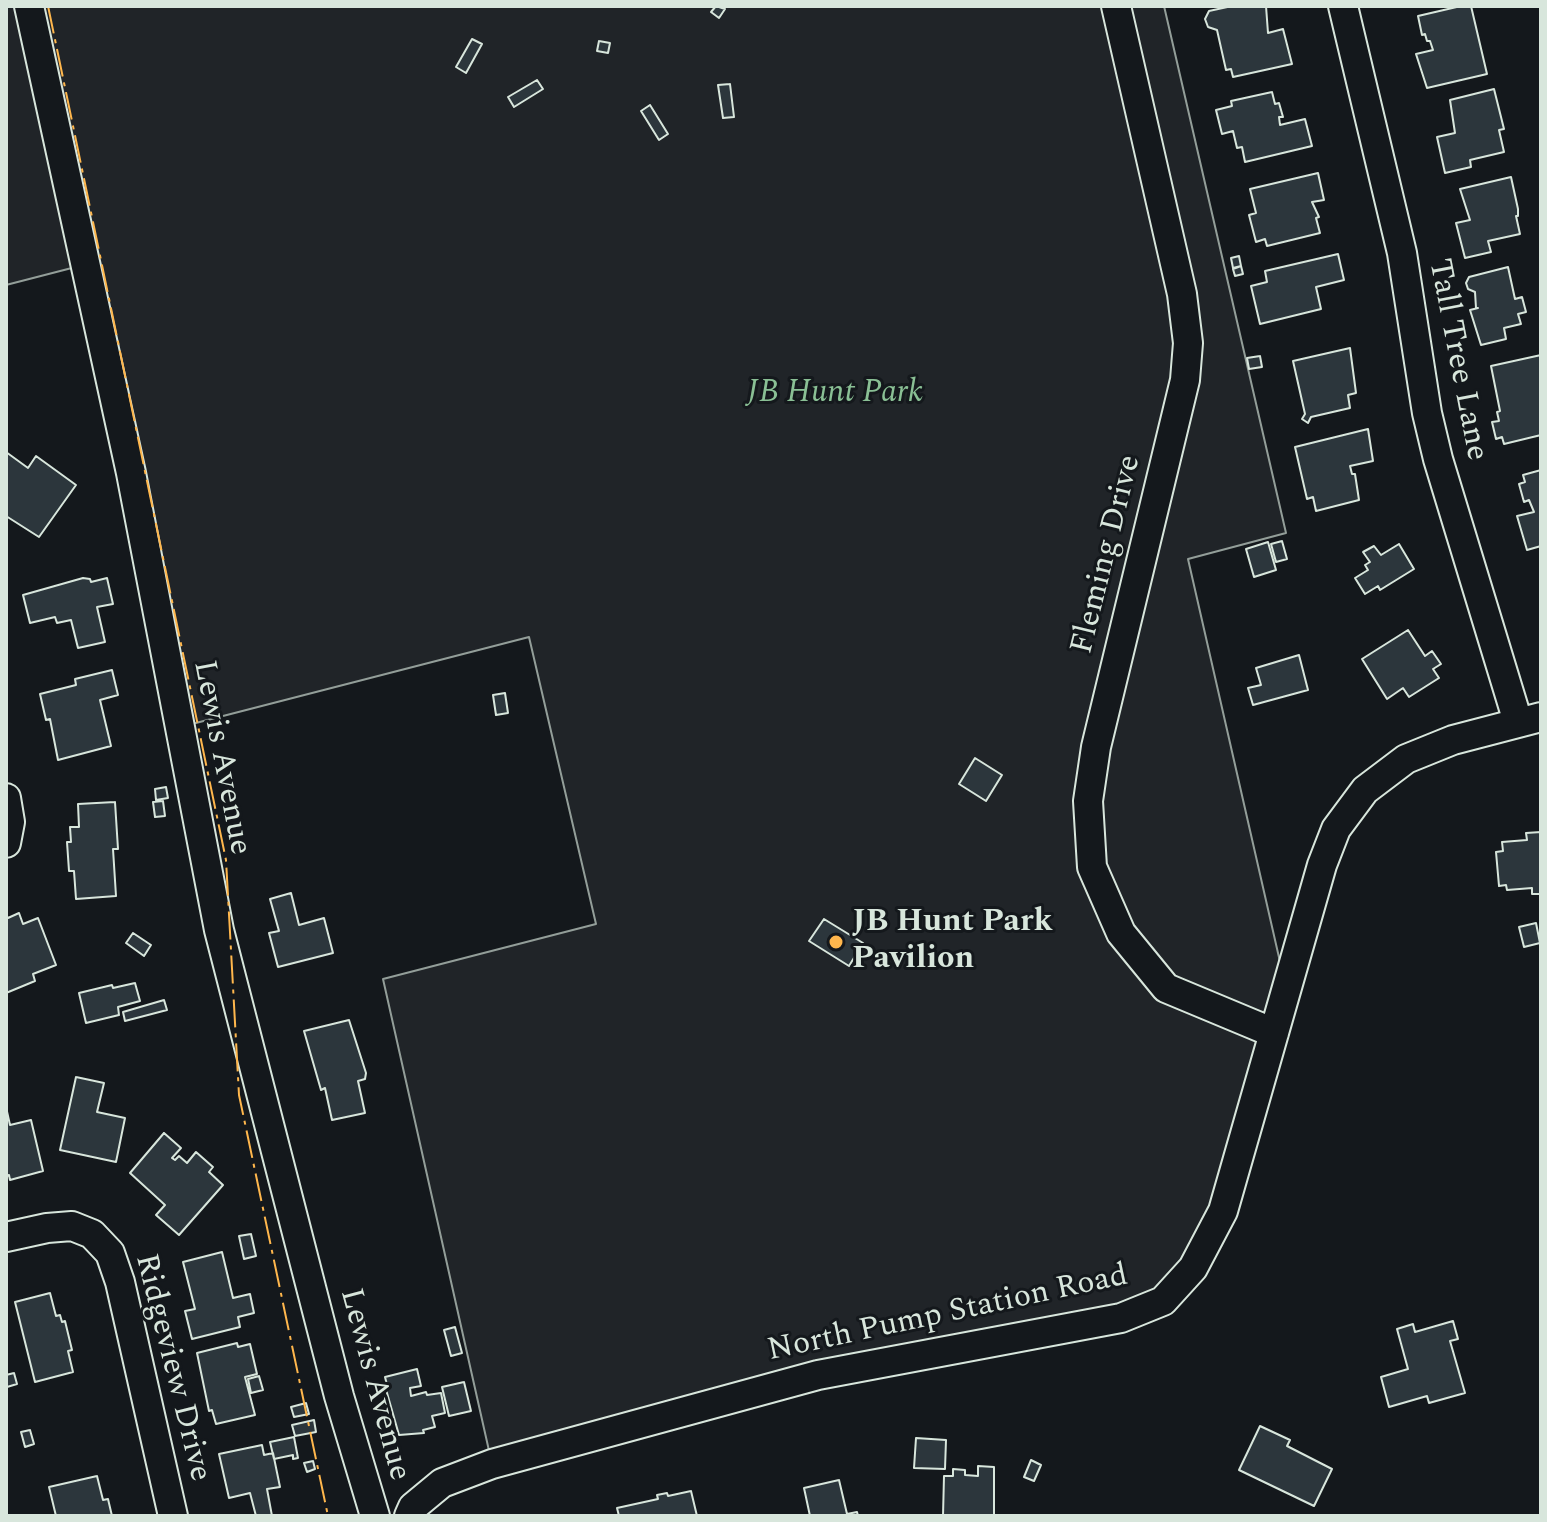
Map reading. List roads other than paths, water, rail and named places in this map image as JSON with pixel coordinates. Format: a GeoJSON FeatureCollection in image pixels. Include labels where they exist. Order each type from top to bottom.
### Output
{"type":"FeatureCollection","features":[{"type":"Feature","properties":{"kind":"street","name":"Lewis Avenue"},"geometry":{"type":"LineString","coordinates":[[29,6],[131,473],[219,930],[339,1396],[375,1516]]}},
{"type":"Feature","properties":{"kind":"street","name":"Fleming Drive"},"geometry":{"type":"LineString","coordinates":[[1116,6],[1182,294],[1188,343],[1185,380],[1096,747],[1088,801],[1092,867],[1121,933],[1166,988],[1274,1033]]}},
{"type":"Feature","properties":{"kind":"street","name":"Tall Tree Lane"},"geometry":{"type":"LineString","coordinates":[[1343,6],[1402,253],[1427,413],[1438,459],[1530,719]]}},
{"type":"Feature","properties":{"kind":"street","name":"North Pump Station Road"},"geometry":{"type":"LineString","coordinates":[[409,1516],[413,1507],[442,1483],[492,1464],[818,1375],[1121,1318],[1163,1301],[1193,1268],[1223,1211],[1322,865],[1336,829],[1365,790],[1406,759],[1453,740],[1530,719]]}},
{"type":"Feature","properties":{"kind":"street"},"geometry":{"type":"LineString","coordinates":[[6,798],[10,822],[6,843]]}},
{"type":"Feature","properties":{"kind":"street","name":"Ridgeview Drive"},"geometry":{"type":"LineString","coordinates":[[6,1237],[72,1226],[92,1234],[110,1253],[120,1282],[173,1516]]}},
{"type":"Feature","properties":{"kind":"place","name":"JB Hunt Park Pavilion"},"geometry":{"type":"Point","coordinates":[836,942]}},
{"type":"Feature","properties":{"kind":"park label","name":"JB Hunt Park"},"geometry":{"type":"Point","coordinates":[835,395]}}]}
